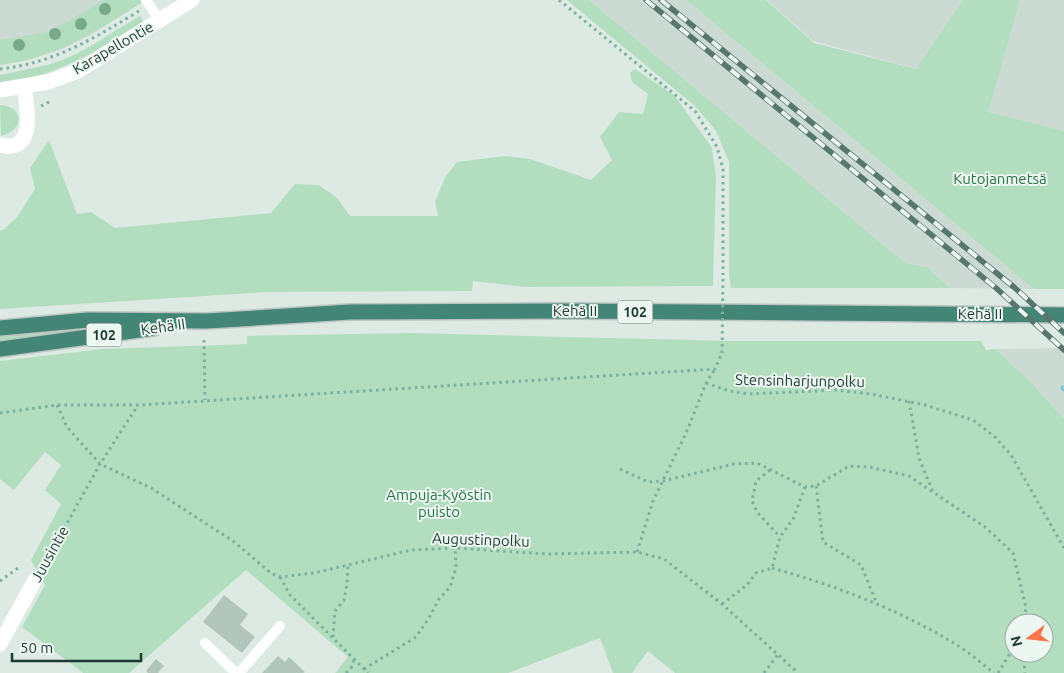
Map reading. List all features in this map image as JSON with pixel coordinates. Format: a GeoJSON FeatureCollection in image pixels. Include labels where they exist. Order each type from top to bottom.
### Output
{"type":"FeatureCollection","features":[{"type":"Feature","properties":{"kind":"highway","name":"Kehä II"},"geometry":{"type":"LineString","coordinates":[[0,328],[88,320],[207,320],[350,312],[569,311],[1064,315]]}},
{"type":"Feature","properties":{"kind":"highway","name":"Kehä II"},"geometry":{"type":"LineString","coordinates":[[0,349],[207,320]]}},
{"type":"Feature","properties":{"kind":"street","name":"Karapellontie"},"geometry":{"type":"LineString","coordinates":[[0,90],[48,82],[78,71],[192,0]]}},
{"type":"Feature","properties":{"kind":"street"},"geometry":{"type":"LineString","coordinates":[[0,145],[9,147],[20,142],[24,137],[28,121],[24,86]]}},
{"type":"Feature","properties":{"kind":"street","name":"Juusintie"},"geometry":{"type":"LineString","coordinates":[[0,644],[35,580]]}},
{"type":"Feature","properties":{"kind":"lane"},"geometry":{"type":"LineString","coordinates":[[147,2],[160,21]]}},
{"type":"Feature","properties":{"kind":"lane"},"geometry":{"type":"LineString","coordinates":[[240,673],[280,626]]}},
{"type":"Feature","properties":{"kind":"lane"},"geometry":{"type":"LineString","coordinates":[[205,643],[236,673]]}},
{"type":"Feature","properties":{"kind":"path"},"geometry":{"type":"LineString","coordinates":[[559,0],[694,111],[714,141],[723,169],[722,353],[706,383],[687,431],[653,501],[637,552]]}},
{"type":"Feature","properties":{"kind":"path"},"geometry":{"type":"LineString","coordinates":[[0,69],[42,61],[90,41],[147,2]]}},
{"type":"Feature","properties":{"kind":"path"},"geometry":{"type":"LineString","coordinates":[[204,340],[205,400]]}},
{"type":"Feature","properties":{"kind":"path"},"geometry":{"type":"LineString","coordinates":[[0,413],[57,405],[139,405],[715,369]]}},
{"type":"Feature","properties":{"kind":"path","name":"Stensinharjunpolku"},"geometry":{"type":"LineString","coordinates":[[706,383],[729,391],[749,394],[837,390],[871,394],[926,405],[974,420],[995,437],[1011,455],[1064,548]]}},
{"type":"Feature","properties":{"kind":"path"},"geometry":{"type":"LineString","coordinates":[[909,401],[918,458],[934,492]]}},
{"type":"Feature","properties":{"kind":"path"},"geometry":{"type":"LineString","coordinates":[[57,405],[67,427],[100,464],[159,494],[232,541],[271,573],[280,577],[290,595],[368,673]]}},
{"type":"Feature","properties":{"kind":"path","name":"Juusintie"},"geometry":{"type":"LineString","coordinates":[[35,580],[100,464],[139,405]]}},
{"type":"Feature","properties":{"kind":"path"},"geometry":{"type":"LineString","coordinates":[[620,469],[648,482],[663,481],[734,464],[757,463],[805,487],[816,486],[849,466],[909,476],[985,527],[1013,553],[1026,608],[1025,613]]}},
{"type":"Feature","properties":{"kind":"path"},"geometry":{"type":"LineString","coordinates":[[770,470],[756,481],[752,501],[757,512],[780,537]]}},
{"type":"Feature","properties":{"kind":"path"},"geometry":{"type":"LineString","coordinates":[[816,486],[823,542],[861,565],[877,605]]}},
{"type":"Feature","properties":{"kind":"path"},"geometry":{"type":"LineString","coordinates":[[772,568],[780,537],[793,519],[805,487]]}},
{"type":"Feature","properties":{"kind":"path"},"geometry":{"type":"LineString","coordinates":[[364,669],[416,637],[439,599],[450,587],[456,568],[455,548]]}},
{"type":"Feature","properties":{"kind":"path","name":"Augustinpolku"},"geometry":{"type":"LineString","coordinates":[[280,577],[314,573],[411,550],[455,548],[547,554],[637,552],[664,559],[722,604],[798,673]]}},
{"type":"Feature","properties":{"kind":"path"},"geometry":{"type":"LineString","coordinates":[[333,638],[335,611],[344,600],[348,565]]}},
{"type":"Feature","properties":{"kind":"path"},"geometry":{"type":"LineString","coordinates":[[0,581],[18,568]]}},
{"type":"Feature","properties":{"kind":"path"},"geometry":{"type":"LineString","coordinates":[[722,604],[747,585],[756,573],[772,568],[811,579],[877,605],[958,646],[996,673],[1004,661]]}},
{"type":"Feature","properties":{"kind":"path"},"geometry":{"type":"LineString","coordinates":[[764,673],[778,654]]}},
{"type":"Feature","properties":{"kind":"path"},"geometry":{"type":"LineString","coordinates":[[346,673],[351,668],[354,660]]}},
{"type":"Feature","properties":{"kind":"shaded area"},"geometry":{"type":"Polygon","coordinates":[[[0,0],[146,0],[89,36],[60,50],[0,65],[0,0]]]}},
{"type":"Feature","properties":{"kind":"shaded area"},"geometry":{"type":"Polygon","coordinates":[[[589,0],[686,0],[1034,289],[950,288],[927,267],[905,263],[589,0]]]}},
{"type":"Feature","properties":{"kind":"shaded area"},"geometry":{"type":"Polygon","coordinates":[[[767,0],[963,0],[917,69],[813,41],[767,0]]]}},
{"type":"Feature","properties":{"kind":"shaded area"},"geometry":{"type":"Polygon","coordinates":[[[1020,0],[1064,0],[1064,131],[987,112],[1020,0]]]}},
{"type":"Feature","properties":{"kind":"shaded area"},"geometry":{"type":"Polygon","coordinates":[[[1064,348],[1064,419],[1028,379],[995,349],[1064,348]]]}},
{"type":"Feature","properties":{"kind":"green space"},"geometry":{"type":"Polygon","coordinates":[[[104,0],[139,0],[141,3],[108,24],[56,50],[38,57],[0,65],[0,40],[46,32],[66,23],[104,0]]]}},
{"type":"Feature","properties":{"kind":"green space"},"geometry":{"type":"Polygon","coordinates":[[[567,0],[589,0],[905,263],[927,267],[950,288],[731,288],[729,275],[729,162],[716,131],[695,106],[567,0]]]}},
{"type":"Feature","properties":{"kind":"green space","name":"Kutojanmetsä"},"geometry":{"type":"Polygon","coordinates":[[[686,0],[766,0],[814,43],[916,69],[963,0],[1020,0],[988,112],[1064,131],[1064,289],[1034,289],[686,0]]]}},
{"type":"Feature","properties":{"kind":"green space"},"geometry":{"type":"Polygon","coordinates":[[[140,16],[144,23],[80,59],[43,74],[0,82],[0,75],[49,64],[75,55],[140,16]]]}},
{"type":"Feature","properties":{"kind":"green space"},"geometry":{"type":"Polygon","coordinates":[[[635,69],[674,95],[712,148],[716,177],[713,286],[525,287],[473,281],[472,291],[267,292],[0,309],[0,230],[3,230],[17,217],[35,189],[30,168],[49,140],[77,214],[91,212],[115,228],[271,213],[295,184],[319,185],[337,198],[350,216],[438,216],[435,201],[446,176],[457,162],[505,156],[530,159],[591,180],[612,160],[600,137],[619,112],[643,114],[648,94],[632,82],[630,73],[635,69]]]}},
{"type":"Feature","properties":{"kind":"green space"},"geometry":{"type":"Polygon","coordinates":[[[0,105],[8,106],[14,110],[18,119],[14,129],[1,136],[0,105]]]}},
{"type":"Feature","properties":{"kind":"green space"},"geometry":{"type":"Polygon","coordinates":[[[88,327],[87,331],[15,342],[0,340],[0,332],[88,327]]]}},
{"type":"Feature","properties":{"kind":"green space","name":"Ampuja-Kyöstin puisto"},"geometry":{"type":"Polygon","coordinates":[[[413,333],[732,341],[981,341],[986,350],[995,349],[1028,379],[1064,419],[1064,673],[675,673],[648,651],[632,673],[613,673],[600,638],[508,673],[335,673],[348,657],[246,570],[129,673],[83,673],[22,627],[45,585],[31,560],[61,504],[45,490],[61,465],[45,452],[14,490],[0,479],[0,361],[103,349],[247,344],[247,336],[413,333]]]}},
{"type":"Feature","properties":{"kind":"building"},"geometry":{"type":"Polygon","coordinates":[[[224,595],[248,614],[240,625],[255,637],[242,653],[203,622],[224,595]]]}},
{"type":"Feature","properties":{"kind":"building"},"geometry":{"type":"Polygon","coordinates":[[[278,656],[285,662],[289,657],[305,672],[262,673],[278,656]]]}},
{"type":"Feature","properties":{"kind":"building"},"geometry":{"type":"Polygon","coordinates":[[[156,659],[164,666],[158,673],[148,673],[146,671],[156,659]]]}},
{"type":"Feature","properties":{"kind":"railway"},"geometry":{"type":"LineString","coordinates":[[646,0],[996,288],[1064,350]]}},
{"type":"Feature","properties":{"kind":"railway"},"geometry":{"type":"LineString","coordinates":[[661,0],[1015,288],[1064,333]]}}]}
